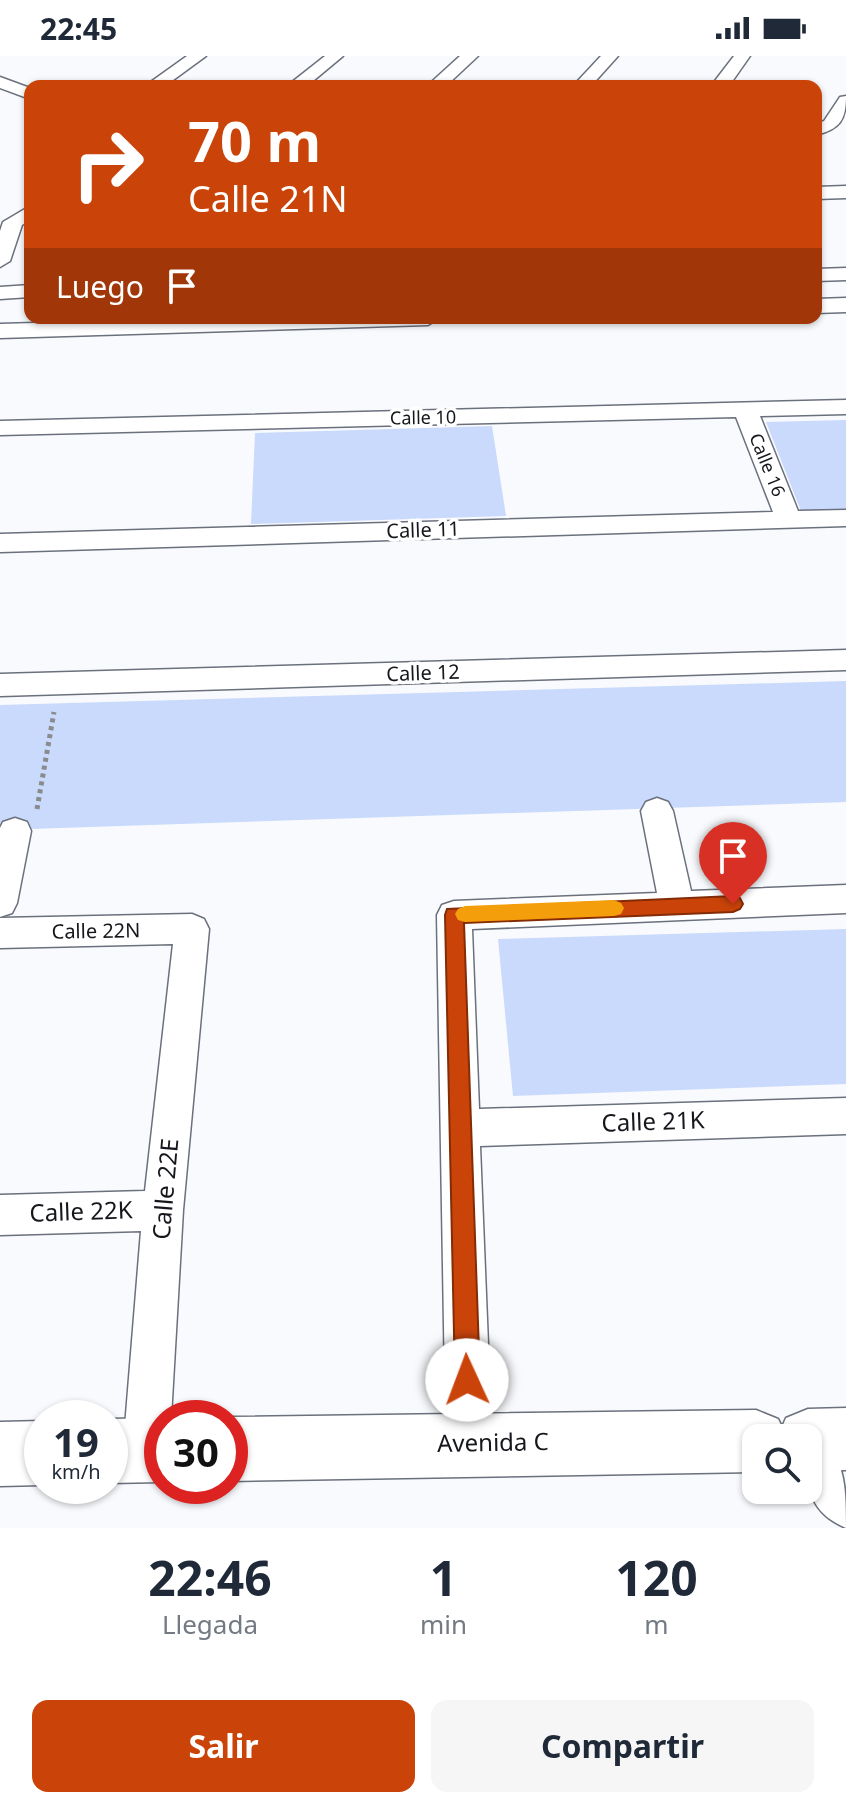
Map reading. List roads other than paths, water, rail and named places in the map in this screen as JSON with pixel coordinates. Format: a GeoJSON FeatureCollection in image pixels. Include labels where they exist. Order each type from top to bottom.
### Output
{"type":"FeatureCollection","features":[{"type":"Feature","properties":{"kind":"street"},"geometry":{"type":"LineString","coordinates":[[304,80],[335,56]]}},
{"type":"Feature","properties":{"kind":"street"},"geometry":{"type":"LineString","coordinates":[[443,80],[470,56]]}},
{"type":"Feature","properties":{"kind":"street"},"geometry":{"type":"LineString","coordinates":[[588,80],[610,56]]}},
{"type":"Feature","properties":{"kind":"street"},"geometry":{"type":"LineString","coordinates":[[724,80],[742,56]]}},
{"type":"Feature","properties":{"kind":"street"},"geometry":{"type":"LineString","coordinates":[[162,59],[191,60]]}},
{"type":"Feature","properties":{"kind":"street"},"geometry":{"type":"LineString","coordinates":[[163,80],[191,60]]}},
{"type":"Feature","properties":{"kind":"street"},"geometry":{"type":"LineString","coordinates":[[822,128],[830,125],[846,101]]}},
{"type":"Feature","properties":{"kind":"street"},"geometry":{"type":"LineString","coordinates":[[822,193],[846,192]]}},
{"type":"Feature","properties":{"kind":"street"},"geometry":{"type":"LineString","coordinates":[[0,210],[24,211]]}},
{"type":"Feature","properties":{"kind":"street"},"geometry":{"type":"LineString","coordinates":[[0,261],[13,222],[24,215]]}},
{"type":"Feature","properties":{"kind":"street"},"geometry":{"type":"LineString","coordinates":[[822,275],[846,274]]}},
{"type":"Feature","properties":{"kind":"street"},"geometry":{"type":"LineString","coordinates":[[0,293],[24,289]]}},
{"type":"Feature","properties":{"kind":"street"},"geometry":{"type":"LineString","coordinates":[[822,306],[846,305]]}},
{"type":"Feature","properties":{"kind":"street"},"geometry":{"type":"LineString","coordinates":[[0,331],[36,324]]}},
{"type":"Feature","properties":{"kind":"street","name":"Calle 10"},"geometry":{"type":"LineString","coordinates":[[0,428],[846,407]]}},
{"type":"Feature","properties":{"kind":"street","name":"Calle 16"},"geometry":{"type":"LineString","coordinates":[[745,410],[789,520]]}},
{"type":"Feature","properties":{"kind":"street","name":"Calle 11"},"geometry":{"type":"LineString","coordinates":[[0,543],[846,518]]}},
{"type":"Feature","properties":{"kind":"street","name":"Calle 12"},"geometry":{"type":"LineString","coordinates":[[0,685],[846,660]]}},
{"type":"Feature","properties":{"kind":"street"},"geometry":{"type":"LineString","coordinates":[[657,811],[677,906]]}},
{"type":"Feature","properties":{"kind":"street"},"geometry":{"type":"LineString","coordinates":[[0,903],[25,824]]}},
{"type":"Feature","properties":{"kind":"street"},"geometry":{"type":"LineString","coordinates":[[469,1443],[454,915],[846,899]]}},
{"type":"Feature","properties":{"kind":"street","name":"Calle 22N"},"geometry":{"type":"LineString","coordinates":[[0,933],[192,929]]}},
{"type":"Feature","properties":{"kind":"street","name":"Calle 22E"},"geometry":{"type":"LineString","coordinates":[[139,1451],[192,929]]}},
{"type":"Feature","properties":{"kind":"street","name":"Calle 21K"},"geometry":{"type":"LineString","coordinates":[[460,1128],[846,1116]]}},
{"type":"Feature","properties":{"kind":"street","name":"Calle 22K"},"geometry":{"type":"LineString","coordinates":[[0,1215],[163,1210]]}},
{"type":"Feature","properties":{"kind":"street"},"geometry":{"type":"LineString","coordinates":[[822,1440],[846,1439]]}},
{"type":"Feature","properties":{"kind":"street","name":"Avenida C"},"geometry":{"type":"LineString","coordinates":[[248,1449],[742,1441]]}},
{"type":"Feature","properties":{"kind":"street"},"geometry":{"type":"LineString","coordinates":[[0,1454],[24,1453]]}},
{"type":"Feature","properties":{"kind":"street"},"geometry":{"type":"LineString","coordinates":[[822,1473],[846,1504]]}}]}
